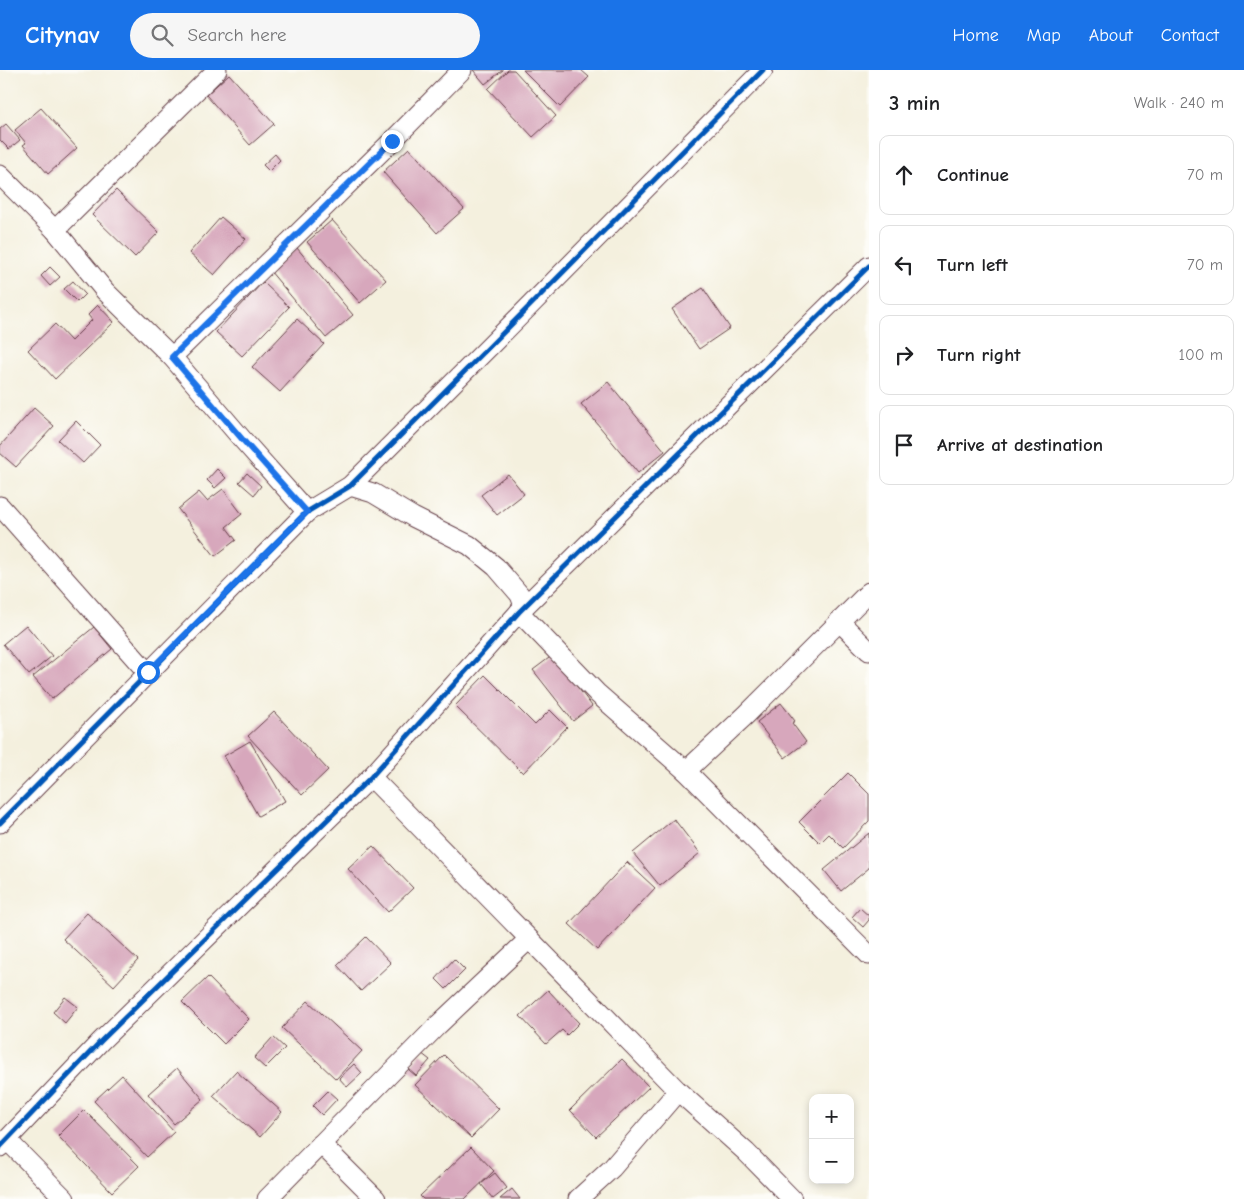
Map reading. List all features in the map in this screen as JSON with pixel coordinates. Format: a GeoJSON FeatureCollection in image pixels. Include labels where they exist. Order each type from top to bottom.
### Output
{"type":"FeatureCollection","features":[{"type":"Feature","properties":{"kind":"street"},"geometry":{"type":"LineString","coordinates":[[55,230],[217,70]]}},
{"type":"Feature","properties":{"kind":"street"},"geometry":{"type":"LineString","coordinates":[[172,357],[462,70]]}},
{"type":"Feature","properties":{"kind":"street"},"geometry":{"type":"LineString","coordinates":[[2,816],[307,512],[350,486],[763,70]]}},
{"type":"Feature","properties":{"kind":"street"},"geometry":{"type":"LineString","coordinates":[[0,175],[55,230],[104,291],[172,357],[307,512]]}},
{"type":"Feature","properties":{"kind":"street"},"geometry":{"type":"LineString","coordinates":[[519,612],[869,266]]}},
{"type":"Feature","properties":{"kind":"street"},"geometry":{"type":"LineString","coordinates":[[65,1199],[4,1144],[102,1041],[371,776],[524,606],[520,594],[496,567],[469,545],[413,517],[373,493],[350,486]]}},
{"type":"Feature","properties":{"kind":"street"},"geometry":{"type":"LineString","coordinates":[[0,506],[148,672]]}},
{"type":"Feature","properties":{"kind":"street"},"geometry":{"type":"LineString","coordinates":[[686,771],[746,715],[869,592]]}},
{"type":"Feature","properties":{"kind":"street"},"geometry":{"type":"LineString","coordinates":[[519,612],[598,694],[686,771],[869,955]]}},
{"type":"Feature","properties":{"kind":"street"},"geometry":{"type":"LineString","coordinates":[[839,621],[869,651]]}},
{"type":"Feature","properties":{"kind":"street"},"geometry":{"type":"LineString","coordinates":[[371,776],[678,1091],[746,1152],[792,1199]]}},
{"type":"Feature","properties":{"kind":"street"},"geometry":{"type":"LineString","coordinates":[[267,1199],[438,1025],[529,939]]}},
{"type":"Feature","properties":{"kind":"street"},"geometry":{"type":"LineString","coordinates":[[578,1199],[612,1168],[678,1091]]}},
{"type":"Feature","properties":{"kind":"street"},"geometry":{"type":"LineString","coordinates":[[321,1144],[376,1199]]}},
{"type":"Feature","properties":{"kind":"building"},"geometry":{"type":"Polygon","coordinates":[[[473,70],[503,70],[485,84],[473,70]]]}},
{"type":"Feature","properties":{"kind":"building"},"geometry":{"type":"Polygon","coordinates":[[[508,70],[514,70],[556,116],[533,137],[488,89],[508,70]]]}},
{"type":"Feature","properties":{"kind":"building"},"geometry":{"type":"Polygon","coordinates":[[[523,70],[581,70],[589,77],[560,107],[523,70]]]}},
{"type":"Feature","properties":{"kind":"building"},"geometry":{"type":"Polygon","coordinates":[[[229,74],[274,124],[250,145],[206,95],[229,74]]]}},
{"type":"Feature","properties":{"kind":"building"},"geometry":{"type":"Polygon","coordinates":[[[41,108],[77,148],[48,174],[23,145],[26,143],[15,130],[41,108]]]}},
{"type":"Feature","properties":{"kind":"building"},"geometry":{"type":"Polygon","coordinates":[[[6,124],[20,140],[9,149],[0,140],[0,129],[6,124]]]}},
{"type":"Feature","properties":{"kind":"building"},"geometry":{"type":"Polygon","coordinates":[[[409,148],[464,209],[437,233],[383,172],[409,148]]]}},
{"type":"Feature","properties":{"kind":"building"},"geometry":{"type":"Polygon","coordinates":[[[275,154],[280,160],[269,171],[263,165],[275,154]]]}},
{"type":"Feature","properties":{"kind":"building"},"geometry":{"type":"Polygon","coordinates":[[[116,190],[159,232],[135,257],[92,215],[116,190]]]}},
{"type":"Feature","properties":{"kind":"building"},"geometry":{"type":"Polygon","coordinates":[[[221,217],[246,239],[214,275],[189,253],[221,217]]]}},
{"type":"Feature","properties":{"kind":"building"},"geometry":{"type":"Polygon","coordinates":[[[332,220],[386,280],[360,303],[307,242],[332,220]]]}},
{"type":"Feature","properties":{"kind":"building"},"geometry":{"type":"Polygon","coordinates":[[[297,248],[353,315],[326,338],[270,271],[297,248]]]}},
{"type":"Feature","properties":{"kind":"building"},"geometry":{"type":"Polygon","coordinates":[[[50,267],[60,277],[50,286],[41,276],[50,267]]]}},
{"type":"Feature","properties":{"kind":"building"},"geometry":{"type":"Polygon","coordinates":[[[73,281],[85,294],[77,302],[64,289],[73,281]]]}},
{"type":"Feature","properties":{"kind":"building"},"geometry":{"type":"Polygon","coordinates":[[[263,282],[289,307],[242,356],[216,332],[263,282]]]}},
{"type":"Feature","properties":{"kind":"building"},"geometry":{"type":"Polygon","coordinates":[[[703,288],[730,328],[699,349],[672,309],[703,288]]]}},
{"type":"Feature","properties":{"kind":"building"},"geometry":{"type":"Polygon","coordinates":[[[98,305],[114,322],[55,379],[28,350],[55,324],[71,341],[92,320],[88,315],[98,305]]]}},
{"type":"Feature","properties":{"kind":"building"},"geometry":{"type":"Polygon","coordinates":[[[297,319],[324,344],[280,392],[252,367],[297,319]]]}},
{"type":"Feature","properties":{"kind":"building"},"geometry":{"type":"Polygon","coordinates":[[[608,382],[665,451],[638,473],[581,404],[608,382]]]}},
{"type":"Feature","properties":{"kind":"building"},"geometry":{"type":"Polygon","coordinates":[[[34,408],[54,426],[16,467],[0,453],[0,446],[34,408]]]}},
{"type":"Feature","properties":{"kind":"building"},"geometry":{"type":"Polygon","coordinates":[[[76,421],[100,445],[83,463],[58,440],[76,421]]]}},
{"type":"Feature","properties":{"kind":"building"},"geometry":{"type":"Polygon","coordinates":[[[217,469],[226,478],[215,488],[207,480],[217,469]]]}},
{"type":"Feature","properties":{"kind":"building"},"geometry":{"type":"Polygon","coordinates":[[[247,473],[261,486],[254,495],[239,482],[247,473]]]}},
{"type":"Feature","properties":{"kind":"building"},"geometry":{"type":"Polygon","coordinates":[[[508,474],[524,494],[497,515],[481,495],[508,474]]]}},
{"type":"Feature","properties":{"kind":"building"},"geometry":{"type":"Polygon","coordinates":[[[223,489],[242,514],[226,527],[236,540],[215,556],[178,509],[199,492],[207,501],[223,489]]]}},
{"type":"Feature","properties":{"kind":"building"},"geometry":{"type":"Polygon","coordinates":[[[26,625],[52,656],[29,675],[3,644],[26,625]]]}},
{"type":"Feature","properties":{"kind":"building"},"geometry":{"type":"Polygon","coordinates":[[[94,627],[112,649],[52,699],[33,677],[94,627]]]}},
{"type":"Feature","properties":{"kind":"building"},"geometry":{"type":"Polygon","coordinates":[[[553,655],[592,706],[573,721],[533,670],[553,655]]]}},
{"type":"Feature","properties":{"kind":"building"},"geometry":{"type":"Polygon","coordinates":[[[485,675],[535,725],[550,710],[567,727],[523,773],[455,706],[485,675]]]}},
{"type":"Feature","properties":{"kind":"building"},"geometry":{"type":"Polygon","coordinates":[[[781,703],[795,721],[792,723],[806,742],[785,758],[757,722],[781,703]]]}},
{"type":"Feature","properties":{"kind":"building"},"geometry":{"type":"Polygon","coordinates":[[[274,712],[328,770],[302,795],[248,736],[274,712]]]}},
{"type":"Feature","properties":{"kind":"building"},"geometry":{"type":"Polygon","coordinates":[[[250,741],[285,801],[258,816],[224,756],[250,741]]]}},
{"type":"Feature","properties":{"kind":"building"},"geometry":{"type":"Polygon","coordinates":[[[848,773],[869,794],[869,821],[843,848],[829,834],[820,843],[799,822],[848,773]]]}},
{"type":"Feature","properties":{"kind":"building"},"geometry":{"type":"Polygon","coordinates":[[[674,819],[700,853],[660,886],[633,853],[674,819]]]}},
{"type":"Feature","properties":{"kind":"building"},"geometry":{"type":"Polygon","coordinates":[[[869,833],[869,868],[841,891],[824,870],[869,833]]]}},
{"type":"Feature","properties":{"kind":"building"},"geometry":{"type":"Polygon","coordinates":[[[373,846],[413,888],[388,912],[348,869],[373,846]]]}},
{"type":"Feature","properties":{"kind":"building"},"geometry":{"type":"Polygon","coordinates":[[[627,862],[655,888],[597,950],[569,924],[627,862]]]}},
{"type":"Feature","properties":{"kind":"building"},"geometry":{"type":"Polygon","coordinates":[[[860,908],[869,916],[869,920],[863,927],[852,917],[860,908]]]}},
{"type":"Feature","properties":{"kind":"building"},"geometry":{"type":"Polygon","coordinates":[[[87,913],[138,960],[114,986],[63,939],[87,913]]]}},
{"type":"Feature","properties":{"kind":"building"},"geometry":{"type":"Polygon","coordinates":[[[366,937],[391,963],[361,991],[337,965],[366,937]]]}},
{"type":"Feature","properties":{"kind":"building"},"geometry":{"type":"Polygon","coordinates":[[[454,959],[465,970],[446,989],[436,979],[454,959]]]}},
{"type":"Feature","properties":{"kind":"building"},"geometry":{"type":"Polygon","coordinates":[[[208,977],[249,1019],[224,1044],[182,1002],[208,977]]]}},
{"type":"Feature","properties":{"kind":"building"},"geometry":{"type":"Polygon","coordinates":[[[548,990],[579,1023],[567,1035],[562,1030],[546,1044],[520,1016],[548,990]]]}},
{"type":"Feature","properties":{"kind":"building"},"geometry":{"type":"Polygon","coordinates":[[[65,997],[78,1007],[65,1023],[53,1012],[65,997]]]}},
{"type":"Feature","properties":{"kind":"building"},"geometry":{"type":"Polygon","coordinates":[[[308,1001],[362,1051],[336,1079],[282,1028],[308,1001]]]}},
{"type":"Feature","properties":{"kind":"building"},"geometry":{"type":"Polygon","coordinates":[[[273,1037],[285,1048],[265,1068],[254,1058],[273,1037]]]}},
{"type":"Feature","properties":{"kind":"building"},"geometry":{"type":"Polygon","coordinates":[[[421,1053],[430,1060],[416,1076],[408,1069],[421,1053]]]}},
{"type":"Feature","properties":{"kind":"building"},"geometry":{"type":"Polygon","coordinates":[[[444,1055],[499,1109],[471,1138],[415,1085],[444,1055]]]}},
{"type":"Feature","properties":{"kind":"building"},"geometry":{"type":"Polygon","coordinates":[[[622,1059],[649,1087],[596,1137],[570,1110],[622,1059]]]}},
{"type":"Feature","properties":{"kind":"building"},"geometry":{"type":"Polygon","coordinates":[[[354,1064],[362,1073],[347,1087],[339,1078],[354,1064]]]}},
{"type":"Feature","properties":{"kind":"building"},"geometry":{"type":"Polygon","coordinates":[[[177,1068],[203,1099],[174,1124],[148,1094],[177,1068]]]}},
{"type":"Feature","properties":{"kind":"building"},"geometry":{"type":"Polygon","coordinates":[[[236,1071],[282,1112],[260,1137],[213,1096],[236,1071]]]}},
{"type":"Feature","properties":{"kind":"building"},"geometry":{"type":"Polygon","coordinates":[[[122,1075],[174,1132],[147,1157],[94,1101],[122,1075]]]}},
{"type":"Feature","properties":{"kind":"building"},"geometry":{"type":"Polygon","coordinates":[[[328,1091],[337,1099],[322,1115],[313,1106],[328,1091]]]}},
{"type":"Feature","properties":{"kind":"building"},"geometry":{"type":"Polygon","coordinates":[[[84,1110],[139,1166],[112,1192],[58,1136],[84,1110]]]}},
{"type":"Feature","properties":{"kind":"building"},"geometry":{"type":"Polygon","coordinates":[[[471,1147],[494,1171],[465,1199],[423,1199],[420,1196],[471,1147]]]}},
{"type":"Feature","properties":{"kind":"building"},"geometry":{"type":"Polygon","coordinates":[[[495,1173],[507,1188],[493,1199],[481,1184],[495,1173]]]}},
{"type":"Feature","properties":{"kind":"building"},"geometry":{"type":"Polygon","coordinates":[[[512,1189],[520,1199],[500,1199],[512,1189]]]}},
{"type":"Feature","properties":{"kind":"cycle path"},"geometry":{"type":"LineString","coordinates":[[0,823],[307,512],[350,486],[763,70]]}},
{"type":"Feature","properties":{"kind":"cycle path"},"geometry":{"type":"LineString","coordinates":[[0,1147],[101,1041],[371,777],[519,612],[869,266]]}},
{"type":"Feature","properties":{"kind":"route"},"geometry":{"type":"LineString","coordinates":[[148,672],[307,512],[172,357],[392,141]]}}]}
